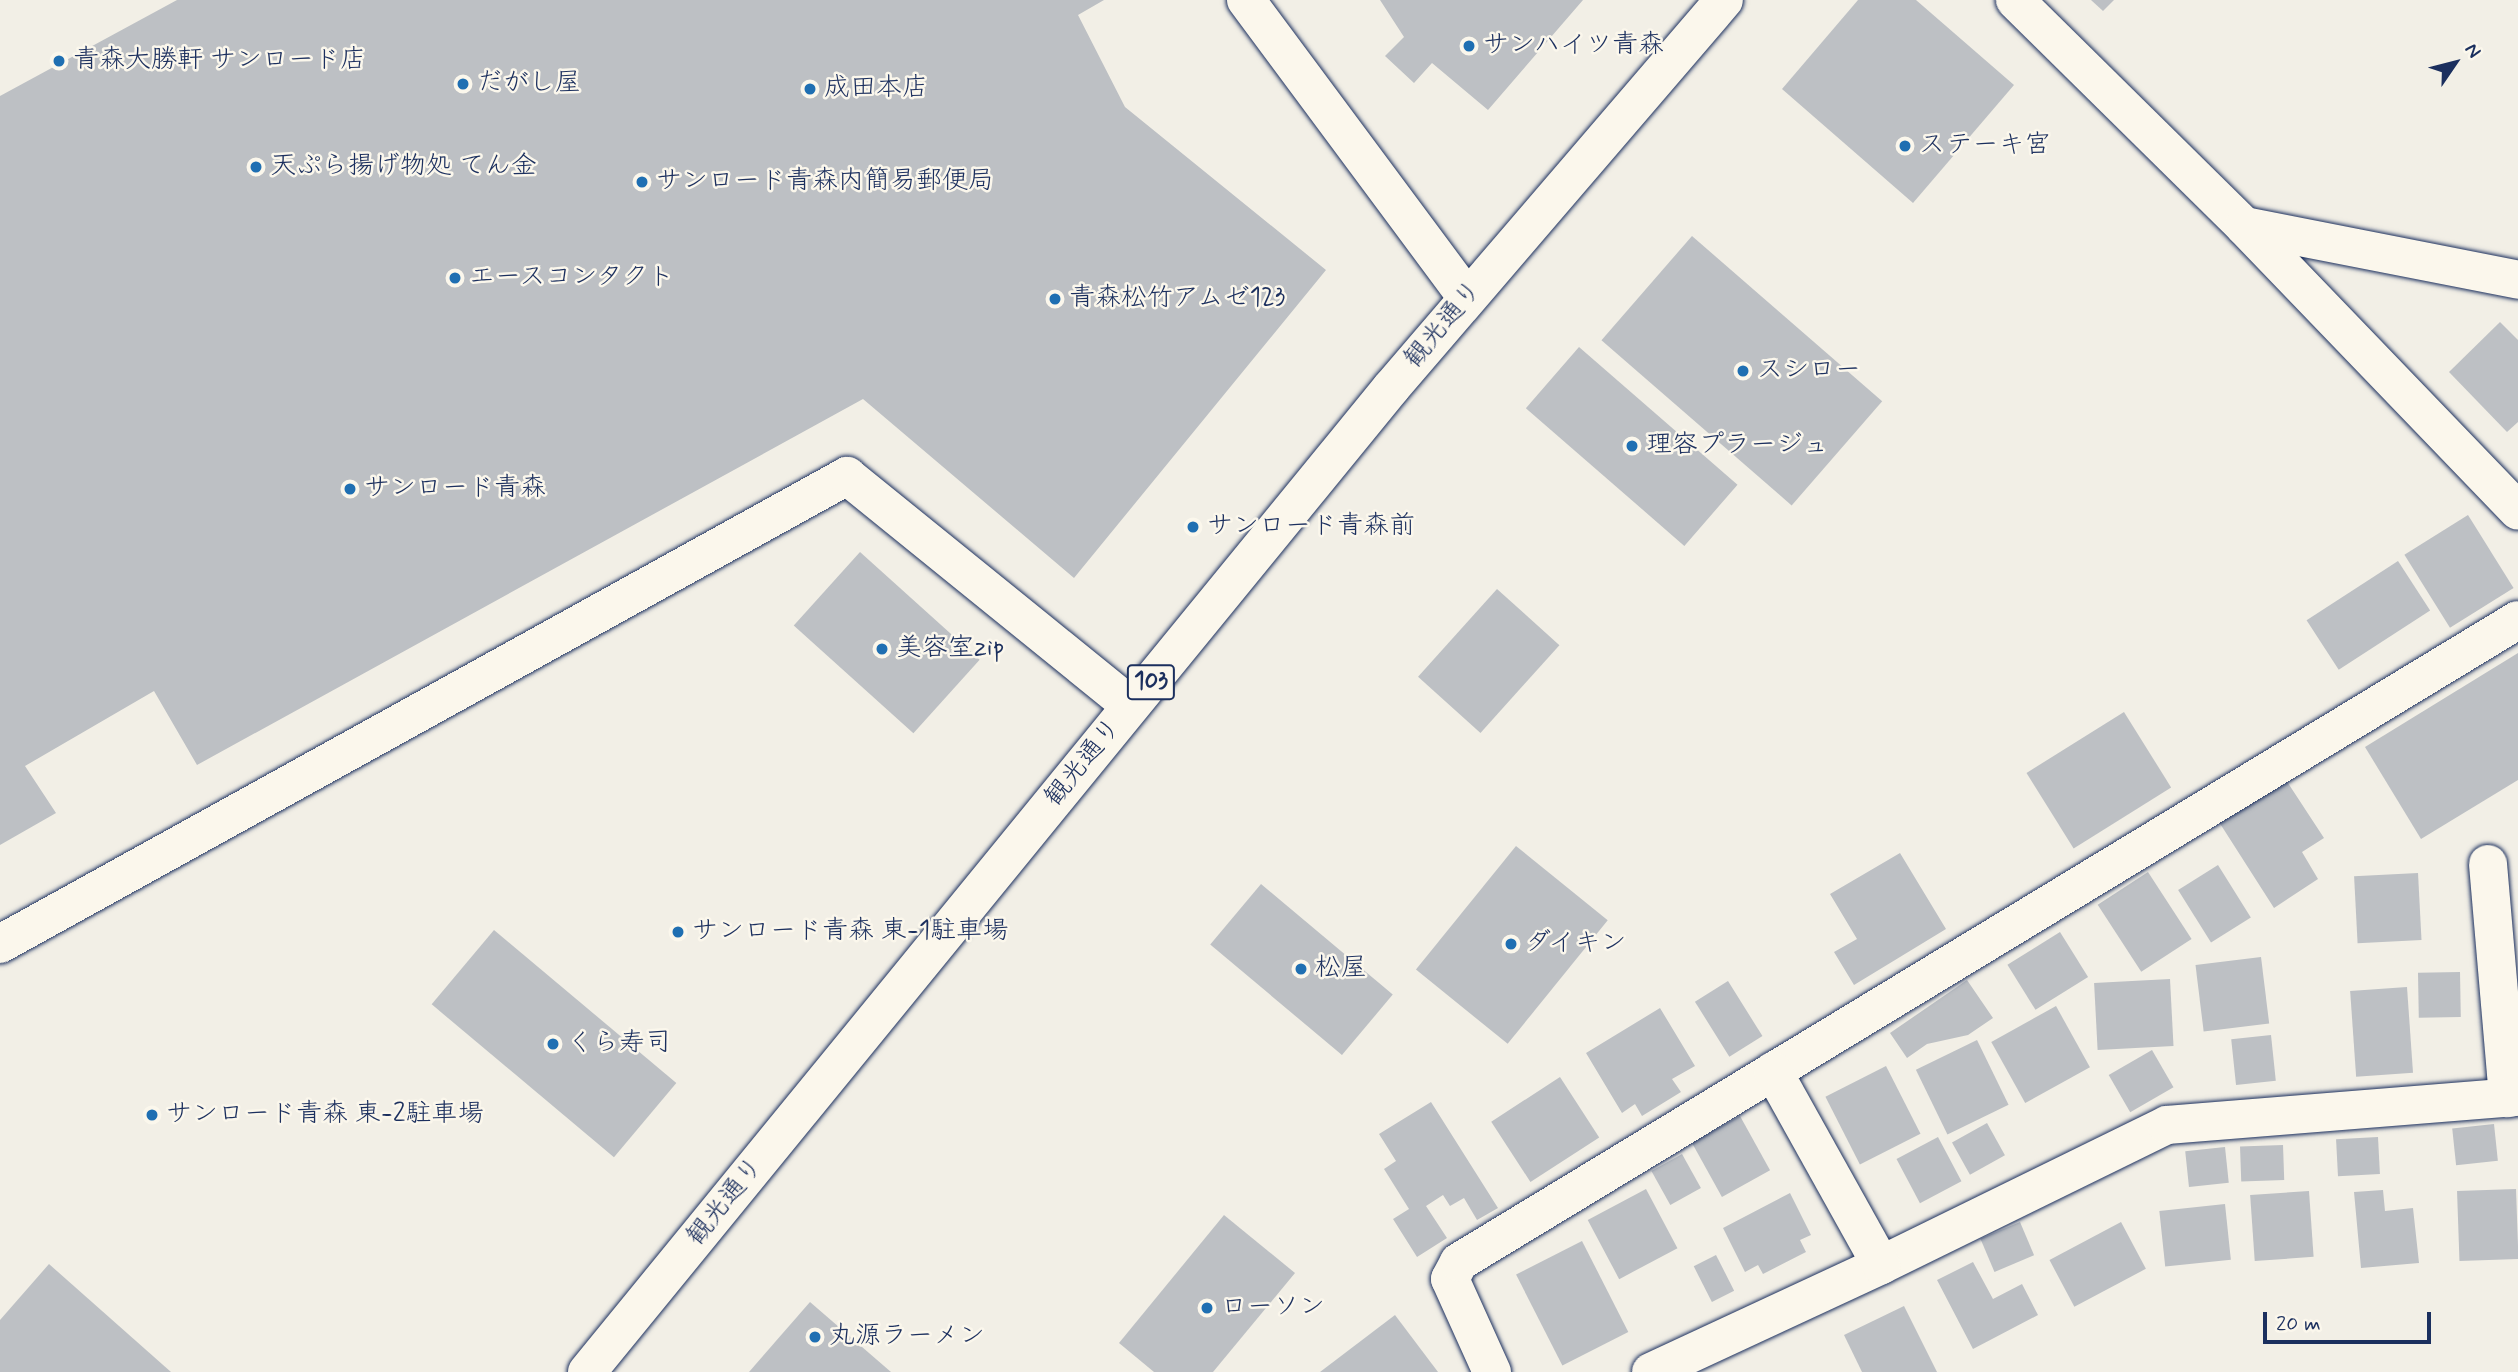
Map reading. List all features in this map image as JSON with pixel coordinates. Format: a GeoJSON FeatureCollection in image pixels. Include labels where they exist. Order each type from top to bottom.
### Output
{"type":"FeatureCollection","features":[{"type":"Feature","properties":{"kind":"main road"},"geometry":{"type":"LineString","coordinates":[[1246,0],[1467,298]]}},
{"type":"Feature","properties":{"kind":"main road","name":"観光通り"},"geometry":{"type":"LineString","coordinates":[[587,1372],[1467,298],[1724,0]]}},
{"type":"Feature","properties":{"kind":"main road"},"geometry":{"type":"LineString","coordinates":[[2015,0],[2244,226],[2518,511]]}},
{"type":"Feature","properties":{"kind":"main road"},"geometry":{"type":"LineString","coordinates":[[2244,226],[2518,279]]}},
{"type":"Feature","properties":{"kind":"main road"},"geometry":{"type":"LineString","coordinates":[[0,944],[847,477],[1131,706]]}},
{"type":"Feature","properties":{"kind":"main road"},"geometry":{"type":"LineString","coordinates":[[1492,1372],[1450,1279],[1459,1262],[2518,620]]}},
{"type":"Feature","properties":{"kind":"main road"},"geometry":{"type":"LineString","coordinates":[[1651,1372],[1881,1265],[2167,1125],[2513,1097],[2488,864]]}},
{"type":"Feature","properties":{"kind":"main road"},"geometry":{"type":"LineString","coordinates":[[1773,1071],[1881,1265]]}},
{"type":"Feature","properties":{"kind":"building","name":"サンロード青森"},"geometry":{"type":"Polygon","coordinates":[[[177,0],[1104,0],[1078,15],[1125,107],[1326,270],[1074,578],[863,399],[197,765],[154,691],[25,766],[56,813],[0,845],[0,96],[177,0]]]}},
{"type":"Feature","properties":{"kind":"building","name":"サンハイツ青森"},"geometry":{"type":"Polygon","coordinates":[[[1380,0],[1583,0],[1488,110],[1432,63],[1414,83],[1385,56],[1404,37],[1380,0]]]}},
{"type":"Feature","properties":{"kind":"building","name":"ステーキ宮"},"geometry":{"type":"Polygon","coordinates":[[[1858,0],[1916,0],[2014,85],[1913,203],[1782,89],[1858,0]]]}},
{"type":"Feature","properties":{"kind":"building"},"geometry":{"type":"Polygon","coordinates":[[[2091,0],[2114,0],[2103,11],[2091,0]]]}},
{"type":"Feature","properties":{"kind":"building","name":"スシロー"},"geometry":{"type":"Polygon","coordinates":[[[1692,236],[1882,401],[1792,505],[1601,340],[1692,236]]]}},
{"type":"Feature","properties":{"kind":"building"},"geometry":{"type":"Polygon","coordinates":[[[2500,322],[2518,340],[2518,422],[2507,432],[2449,372],[2500,322]]]}},
{"type":"Feature","properties":{"kind":"building","name":"理容プラージュ"},"geometry":{"type":"Polygon","coordinates":[[[1579,347],[1737,485],[1684,546],[1526,408],[1579,347]]]}},
{"type":"Feature","properties":{"kind":"building"},"geometry":{"type":"Polygon","coordinates":[[[2468,515],[2514,588],[2450,628],[2404,555],[2468,515]]]}},
{"type":"Feature","properties":{"kind":"building"},"geometry":{"type":"Polygon","coordinates":[[[860,552],[980,660],[913,733],[794,626],[860,552]]]}},
{"type":"Feature","properties":{"kind":"building"},"geometry":{"type":"Polygon","coordinates":[[[2398,561],[2430,610],[2339,670],[2307,620],[2398,561]]]}},
{"type":"Feature","properties":{"kind":"building"},"geometry":{"type":"Polygon","coordinates":[[[1497,589],[1559,645],[1480,733],[1418,677],[1497,589]]]}},
{"type":"Feature","properties":{"kind":"building"},"geometry":{"type":"Polygon","coordinates":[[[2518,653],[2518,780],[2421,839],[2365,747],[2518,653]]]}},
{"type":"Feature","properties":{"kind":"building"},"geometry":{"type":"Polygon","coordinates":[[[2124,712],[2171,787],[2074,848],[2026,773],[2124,712]]]}},
{"type":"Feature","properties":{"kind":"building"},"geometry":{"type":"Polygon","coordinates":[[[2286,780],[2324,838],[2302,852],[2318,879],[2274,908],[2219,822],[2286,780]]]}},
{"type":"Feature","properties":{"kind":"building","name":"ダイキン"},"geometry":{"type":"Polygon","coordinates":[[[1516,846],[1608,920],[1508,1044],[1416,970],[1516,846]]]}},
{"type":"Feature","properties":{"kind":"building"},"geometry":{"type":"Polygon","coordinates":[[[1900,853],[1946,929],[1854,985],[1834,952],[1857,939],[1830,894],[1900,853]]]}},
{"type":"Feature","properties":{"kind":"building"},"geometry":{"type":"Polygon","coordinates":[[[2218,865],[2251,918],[2211,942],[2178,890],[2218,865]]]}},
{"type":"Feature","properties":{"kind":"building"},"geometry":{"type":"Polygon","coordinates":[[[2148,872],[2192,939],[2141,972],[2098,905],[2148,872]]]}},
{"type":"Feature","properties":{"kind":"building"},"geometry":{"type":"Polygon","coordinates":[[[2418,873],[2422,940],[2358,943],[2354,876],[2418,873]]]}},
{"type":"Feature","properties":{"kind":"building","name":"松屋"},"geometry":{"type":"Polygon","coordinates":[[[1261,884],[1393,995],[1342,1055],[1210,945],[1261,884]]]}},
{"type":"Feature","properties":{"kind":"building","name":"くら寿司"},"geometry":{"type":"Polygon","coordinates":[[[494,930],[676,1083],[614,1157],[432,1004],[494,930]]]}},
{"type":"Feature","properties":{"kind":"building"},"geometry":{"type":"Polygon","coordinates":[[[2060,932],[2088,977],[2036,1010],[2007,965],[2060,932]]]}},
{"type":"Feature","properties":{"kind":"building"},"geometry":{"type":"Polygon","coordinates":[[[2261,957],[2269,1024],[2204,1032],[2195,965],[2261,957]]]}},
{"type":"Feature","properties":{"kind":"building"},"geometry":{"type":"Polygon","coordinates":[[[2460,972],[2461,1017],[2419,1018],[2418,973],[2460,972]]]}},
{"type":"Feature","properties":{"kind":"building"},"geometry":{"type":"Polygon","coordinates":[[[2170,979],[2174,1046],[2098,1050],[2094,983],[2170,979]]]}},
{"type":"Feature","properties":{"kind":"building"},"geometry":{"type":"Polygon","coordinates":[[[1967,980],[1993,1018],[1968,1035],[1927,1044],[1907,1058],[1890,1033],[1967,980]]]}},
{"type":"Feature","properties":{"kind":"building"},"geometry":{"type":"Polygon","coordinates":[[[1728,981],[1762,1036],[1729,1057],[1695,1002],[1728,981]]]}},
{"type":"Feature","properties":{"kind":"building"},"geometry":{"type":"Polygon","coordinates":[[[2407,987],[2413,1073],[2356,1077],[2350,991],[2407,987]]]}},
{"type":"Feature","properties":{"kind":"building"},"geometry":{"type":"Polygon","coordinates":[[[2056,1006],[2090,1067],[2025,1103],[1991,1042],[2056,1006]]]}},
{"type":"Feature","properties":{"kind":"building"},"geometry":{"type":"Polygon","coordinates":[[[1660,1008],[1695,1066],[1672,1079],[1681,1092],[1642,1116],[1635,1104],[1622,1113],[1586,1053],[1660,1008]]]}},
{"type":"Feature","properties":{"kind":"building"},"geometry":{"type":"Polygon","coordinates":[[[2271,1035],[2276,1081],[2236,1085],[2231,1039],[2271,1035]]]}},
{"type":"Feature","properties":{"kind":"building"},"geometry":{"type":"Polygon","coordinates":[[[1977,1040],[2009,1105],[1947,1135],[1916,1070],[1977,1040]]]}},
{"type":"Feature","properties":{"kind":"building"},"geometry":{"type":"Polygon","coordinates":[[[2152,1050],[2174,1087],[2130,1112],[2109,1075],[2152,1050]]]}},
{"type":"Feature","properties":{"kind":"building"},"geometry":{"type":"Polygon","coordinates":[[[1886,1066],[1921,1134],[1860,1165],[1825,1097],[1886,1066]]]}},
{"type":"Feature","properties":{"kind":"building"},"geometry":{"type":"Polygon","coordinates":[[[1560,1077],[1599,1137],[1530,1182],[1491,1122],[1560,1077]]]}},
{"type":"Feature","properties":{"kind":"building"},"geometry":{"type":"Polygon","coordinates":[[[1431,1102],[1498,1208],[1477,1220],[1464,1198],[1450,1206],[1443,1195],[1426,1206],[1447,1238],[1417,1257],[1393,1219],[1409,1209],[1384,1169],[1396,1161],[1379,1134],[1431,1102]]]}},
{"type":"Feature","properties":{"kind":"building"},"geometry":{"type":"Polygon","coordinates":[[[1740,1116],[1770,1170],[1722,1197],[1692,1143],[1740,1116]]]}},
{"type":"Feature","properties":{"kind":"building"},"geometry":{"type":"Polygon","coordinates":[[[1987,1123],[2005,1155],[1970,1175],[1952,1142],[1987,1123]]]}},
{"type":"Feature","properties":{"kind":"building"},"geometry":{"type":"Polygon","coordinates":[[[2494,1124],[2498,1161],[2456,1165],[2452,1128],[2494,1124]]]}},
{"type":"Feature","properties":{"kind":"building"},"geometry":{"type":"Polygon","coordinates":[[[1938,1137],[1961,1181],[1920,1203],[1897,1159],[1938,1137]]]}},
{"type":"Feature","properties":{"kind":"building"},"geometry":{"type":"Polygon","coordinates":[[[2378,1137],[2380,1174],[2338,1176],[2336,1139],[2378,1137]]]}},
{"type":"Feature","properties":{"kind":"building"},"geometry":{"type":"Polygon","coordinates":[[[2283,1145],[2284,1180],[2241,1181],[2240,1147],[2283,1145]]]}},
{"type":"Feature","properties":{"kind":"building"},"geometry":{"type":"Polygon","coordinates":[[[2225,1147],[2229,1183],[2189,1187],[2185,1151],[2225,1147]]]}},
{"type":"Feature","properties":{"kind":"building"},"geometry":{"type":"Polygon","coordinates":[[[1682,1154],[1701,1188],[1670,1205],[1651,1171],[1682,1154]]]}},
{"type":"Feature","properties":{"kind":"building"},"geometry":{"type":"Polygon","coordinates":[[[1646,1189],[1677,1248],[1619,1279],[1588,1220],[1646,1189]]]}},
{"type":"Feature","properties":{"kind":"building"},"geometry":{"type":"Polygon","coordinates":[[[2516,1189],[2518,1259],[2459,1261],[2457,1191],[2516,1189]]]}},
{"type":"Feature","properties":{"kind":"building"},"geometry":{"type":"Polygon","coordinates":[[[2383,1190],[2385,1211],[2413,1208],[2419,1263],[2361,1268],[2354,1192],[2383,1190]]]}},
{"type":"Feature","properties":{"kind":"building"},"geometry":{"type":"Polygon","coordinates":[[[2309,1191],[2314,1257],[2255,1261],[2250,1195],[2309,1191]]]}},
{"type":"Feature","properties":{"kind":"building"},"geometry":{"type":"Polygon","coordinates":[[[1790,1193],[1811,1235],[1800,1240],[1806,1252],[1763,1274],[1758,1265],[1745,1272],[1723,1228],[1790,1193]]]}},
{"type":"Feature","properties":{"kind":"building"},"geometry":{"type":"Polygon","coordinates":[[[2225,1204],[2231,1260],[2165,1267],[2159,1211],[2225,1204]]]}},
{"type":"Feature","properties":{"kind":"building","name":"ローソン"},"geometry":{"type":"Polygon","coordinates":[[[1224,1215],[1295,1273],[1213,1372],[1154,1372],[1119,1343],[1224,1215]]]}},
{"type":"Feature","properties":{"kind":"building"},"geometry":{"type":"Polygon","coordinates":[[[2020,1222],[2034,1255],[1994,1272],[1980,1239],[2020,1222]]]}},
{"type":"Feature","properties":{"kind":"building"},"geometry":{"type":"Polygon","coordinates":[[[2121,1222],[2146,1269],[2074,1307],[2049,1260],[2121,1222]]]}},
{"type":"Feature","properties":{"kind":"building"},"geometry":{"type":"Polygon","coordinates":[[[1582,1241],[1628,1332],[1562,1365],[1516,1275],[1582,1241]]]}},
{"type":"Feature","properties":{"kind":"building"},"geometry":{"type":"Polygon","coordinates":[[[1716,1255],[1734,1291],[1712,1302],[1694,1266],[1716,1255]]]}},
{"type":"Feature","properties":{"kind":"building"},"geometry":{"type":"Polygon","coordinates":[[[1973,1262],[1993,1299],[2022,1284],[2038,1315],[1973,1349],[1937,1280],[1973,1262]]]}},
{"type":"Feature","properties":{"kind":"building"},"geometry":{"type":"Polygon","coordinates":[[[49,1264],[171,1372],[0,1372],[0,1320],[49,1264]]]}},
{"type":"Feature","properties":{"kind":"building","name":"丸源ラーメン"},"geometry":{"type":"Polygon","coordinates":[[[810,1302],[891,1372],[749,1372],[810,1302]]]}},
{"type":"Feature","properties":{"kind":"building"},"geometry":{"type":"Polygon","coordinates":[[[1904,1306],[1937,1372],[1862,1372],[1844,1335],[1904,1306]]]}},
{"type":"Feature","properties":{"kind":"building"},"geometry":{"type":"Polygon","coordinates":[[[1395,1315],[1438,1372],[1320,1372],[1395,1315]]]}},
{"type":"Feature","properties":{"kind":"place","name":"サンハイツ青森"},"geometry":{"type":"Point","coordinates":[1469,46]}},
{"type":"Feature","properties":{"kind":"place","name":"青森大勝軒 サンロード店"},"geometry":{"type":"Point","coordinates":[59,61]}},
{"type":"Feature","properties":{"kind":"place","name":"だがし屋"},"geometry":{"type":"Point","coordinates":[463,84]}},
{"type":"Feature","properties":{"kind":"place","name":"成田本店"},"geometry":{"type":"Point","coordinates":[810,89]}},
{"type":"Feature","properties":{"kind":"place","name":"ステーキ宮"},"geometry":{"type":"Point","coordinates":[1905,146]}},
{"type":"Feature","properties":{"kind":"place","name":"天ぷら揚げ物処 てん金"},"geometry":{"type":"Point","coordinates":[256,167]}},
{"type":"Feature","properties":{"kind":"place","name":"サンロード青森内簡易郵便局"},"geometry":{"type":"Point","coordinates":[642,182]}},
{"type":"Feature","properties":{"kind":"place","name":"エースコンタクト"},"geometry":{"type":"Point","coordinates":[455,278]}},
{"type":"Feature","properties":{"kind":"place","name":"青森松竹アムゼ123"},"geometry":{"type":"Point","coordinates":[1055,299]}},
{"type":"Feature","properties":{"kind":"place","name":"スシロー"},"geometry":{"type":"Point","coordinates":[1743,371]}},
{"type":"Feature","properties":{"kind":"place","name":"理容プラージュ"},"geometry":{"type":"Point","coordinates":[1632,446]}},
{"type":"Feature","properties":{"kind":"place","name":"サンロード青森"},"geometry":{"type":"Point","coordinates":[350,489]}},
{"type":"Feature","properties":{"kind":"place","name":"サンロード青森前"},"geometry":{"type":"Point","coordinates":[1193,527]}},
{"type":"Feature","properties":{"kind":"place","name":"美容室zip"},"geometry":{"type":"Point","coordinates":[882,649]}},
{"type":"Feature","properties":{"kind":"place","name":"サンロード青森 東-1駐車場"},"geometry":{"type":"Point","coordinates":[678,932]}},
{"type":"Feature","properties":{"kind":"place","name":"ダイキン"},"geometry":{"type":"Point","coordinates":[1511,944]}},
{"type":"Feature","properties":{"kind":"place","name":"松屋"},"geometry":{"type":"Point","coordinates":[1301,969]}},
{"type":"Feature","properties":{"kind":"place","name":"くら寿司"},"geometry":{"type":"Point","coordinates":[553,1044]}},
{"type":"Feature","properties":{"kind":"place","name":"サンロード青森 東-2駐車場"},"geometry":{"type":"Point","coordinates":[152,1115]}},
{"type":"Feature","properties":{"kind":"place","name":"ローソン"},"geometry":{"type":"Point","coordinates":[1207,1308]}},
{"type":"Feature","properties":{"kind":"place","name":"丸源ラーメン"},"geometry":{"type":"Point","coordinates":[815,1337]}}]}
